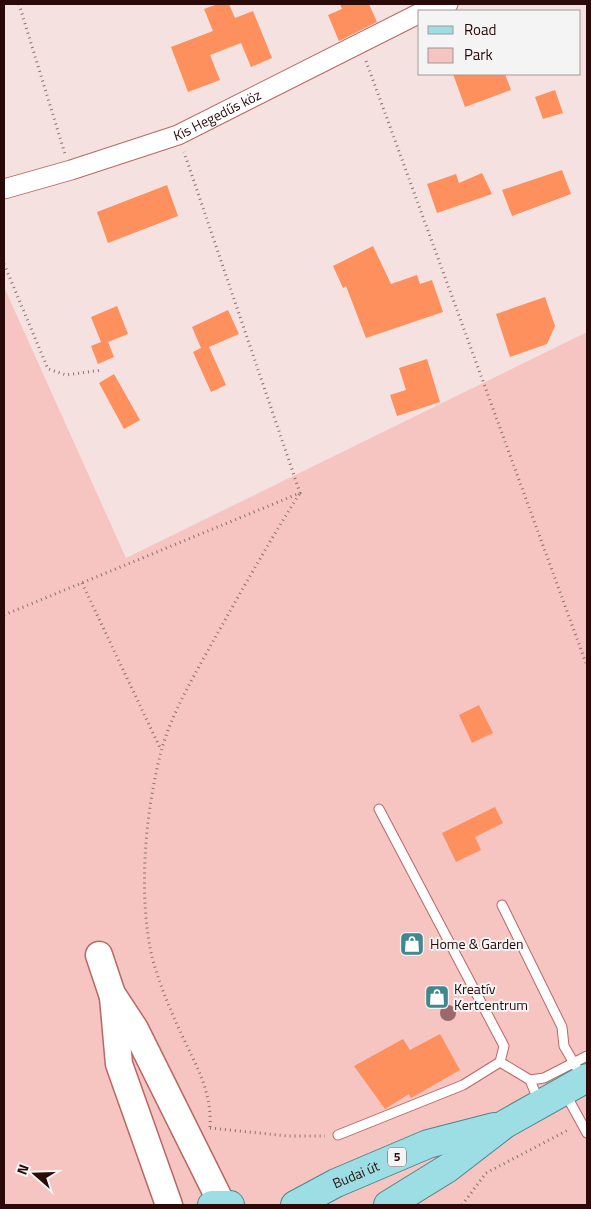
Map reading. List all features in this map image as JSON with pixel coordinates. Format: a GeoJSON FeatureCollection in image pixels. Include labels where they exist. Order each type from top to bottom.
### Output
{"type":"FeatureCollection","features":[{"type":"Feature","properties":{"kind":"main road","name":"Budai út"},"geometry":{"type":"LineString","coordinates":[[388,1205],[448,1168],[505,1124],[535,1092],[579,1074]]}},
{"type":"Feature","properties":{"kind":"main road","name":"Budai út"},"geometry":{"type":"LineString","coordinates":[[294,1205],[336,1183],[428,1144],[505,1124]]}},
{"type":"Feature","properties":{"kind":"street","name":"Kis Hegedűs köz"},"geometry":{"type":"LineString","coordinates":[[421,10],[448,4]]}},
{"type":"Feature","properties":{"kind":"street","name":"Kis Hegedűs köz"},"geometry":{"type":"LineString","coordinates":[[4,188],[71,170],[178,135],[360,43],[416,11]]}},
{"type":"Feature","properties":{"kind":"street"},"geometry":{"type":"LineString","coordinates":[[99,956],[112,994],[119,1064],[169,1205]]}},
{"type":"Feature","properties":{"kind":"street"},"geometry":{"type":"LineString","coordinates":[[112,994],[200,1135],[222,1205]]}},
{"type":"Feature","properties":{"kind":"lane"},"geometry":{"type":"LineString","coordinates":[[338,1135],[462,1085],[500,1062],[504,1046],[379,809]]}},
{"type":"Feature","properties":{"kind":"lane"},"geometry":{"type":"LineString","coordinates":[[502,904],[562,1027],[564,1046],[579,1074],[581,1123],[587,1133]]}},
{"type":"Feature","properties":{"kind":"lane"},"geometry":{"type":"LineString","coordinates":[[500,1062],[535,1092]]}},
{"type":"Feature","properties":{"kind":"path"},"geometry":{"type":"LineString","coordinates":[[19,4],[58,138],[71,170]]}},
{"type":"Feature","properties":{"kind":"path"},"geometry":{"type":"LineString","coordinates":[[360,43],[587,666]]}},
{"type":"Feature","properties":{"kind":"path"},"geometry":{"type":"LineString","coordinates":[[178,135],[300,493]]}},
{"type":"Feature","properties":{"kind":"path"},"geometry":{"type":"LineString","coordinates":[[4,264],[48,368],[66,374],[102,370]]}},
{"type":"Feature","properties":{"kind":"path"},"geometry":{"type":"LineString","coordinates":[[4,615],[300,493]]}},
{"type":"Feature","properties":{"kind":"path"},"geometry":{"type":"LineString","coordinates":[[300,493],[272,537],[187,689],[161,750],[150,812],[144,867],[148,926],[152,955],[160,986],[202,1076],[211,1107],[200,1135],[338,1135]]}},
{"type":"Feature","properties":{"kind":"path"},"geometry":{"type":"LineString","coordinates":[[82,583],[161,750]]}},
{"type":"Feature","properties":{"kind":"path"},"geometry":{"type":"LineString","coordinates":[[462,1205],[486,1173],[581,1123]]}},
{"type":"Feature","properties":{"kind":"green space"},"geometry":{"type":"Polygon","coordinates":[[[4,287],[126,558],[587,332],[587,1205],[4,1205],[4,287]]]}},
{"type":"Feature","properties":{"kind":"building"},"geometry":{"type":"Polygon","coordinates":[[[218,4],[229,4],[235,18],[253,11],[272,58],[251,67],[241,43],[210,55],[220,80],[188,92],[171,47],[213,31],[204,9],[218,4]]]}},
{"type":"Feature","properties":{"kind":"building"},"geometry":{"type":"Polygon","coordinates":[[[340,4],[369,4],[377,22],[339,41],[328,15],[342,9],[340,4]]]}},
{"type":"Feature","properties":{"kind":"building"},"geometry":{"type":"Polygon","coordinates":[[[453,75],[505,75],[511,90],[465,107],[453,75]]]}},
{"type":"Feature","properties":{"kind":"building"},"geometry":{"type":"Polygon","coordinates":[[[555,90],[563,113],[543,119],[535,97],[555,90]]]}},
{"type":"Feature","properties":{"kind":"building"},"geometry":{"type":"Polygon","coordinates":[[[562,170],[571,194],[512,216],[502,190],[562,170]]]}},
{"type":"Feature","properties":{"kind":"building"},"geometry":{"type":"Polygon","coordinates":[[[482,173],[492,194],[437,213],[427,184],[456,174],[459,183],[482,173]]]}},
{"type":"Feature","properties":{"kind":"building"},"geometry":{"type":"Polygon","coordinates":[[[167,185],[178,216],[108,243],[97,212],[167,185]]]}},
{"type":"Feature","properties":{"kind":"building"},"geometry":{"type":"Polygon","coordinates":[[[373,246],[391,284],[417,275],[420,284],[432,280],[443,312],[366,338],[346,286],[343,288],[333,266],[373,246]]]}},
{"type":"Feature","properties":{"kind":"building"},"geometry":{"type":"Polygon","coordinates":[[[545,297],[555,326],[547,344],[510,357],[496,314],[545,297]]]}},
{"type":"Feature","properties":{"kind":"building"},"geometry":{"type":"Polygon","coordinates":[[[117,306],[128,334],[108,342],[114,357],[98,364],[91,346],[101,342],[91,317],[117,306]]]}},
{"type":"Feature","properties":{"kind":"building"},"geometry":{"type":"Polygon","coordinates":[[[228,310],[239,334],[209,347],[226,385],[211,392],[193,352],[201,348],[192,327],[228,310]]]}},
{"type":"Feature","properties":{"kind":"building"},"geometry":{"type":"Polygon","coordinates":[[[427,359],[440,402],[397,416],[390,395],[406,390],[399,368],[427,359]]]}},
{"type":"Feature","properties":{"kind":"building"},"geometry":{"type":"Polygon","coordinates":[[[114,374],[140,420],[124,429],[99,383],[114,374]]]}},
{"type":"Feature","properties":{"kind":"building"},"geometry":{"type":"Polygon","coordinates":[[[479,705],[493,733],[472,743],[459,715],[479,705]]]}},
{"type":"Feature","properties":{"kind":"building"},"geometry":{"type":"Polygon","coordinates":[[[495,807],[503,823],[475,837],[481,850],[456,862],[442,833],[495,807]]]}},
{"type":"Feature","properties":{"kind":"building"},"geometry":{"type":"Polygon","coordinates":[[[440,1034],[460,1070],[411,1098],[409,1094],[385,1109],[354,1066],[403,1039],[410,1050],[440,1034]]]}},
{"type":"Feature","properties":{"kind":"place","name":"Home & Garden"},"geometry":{"type":"Point","coordinates":[412,944]}},
{"type":"Feature","properties":{"kind":"place","name":"Kreatív Kertcentrum"},"geometry":{"type":"Point","coordinates":[437,997]}}]}
